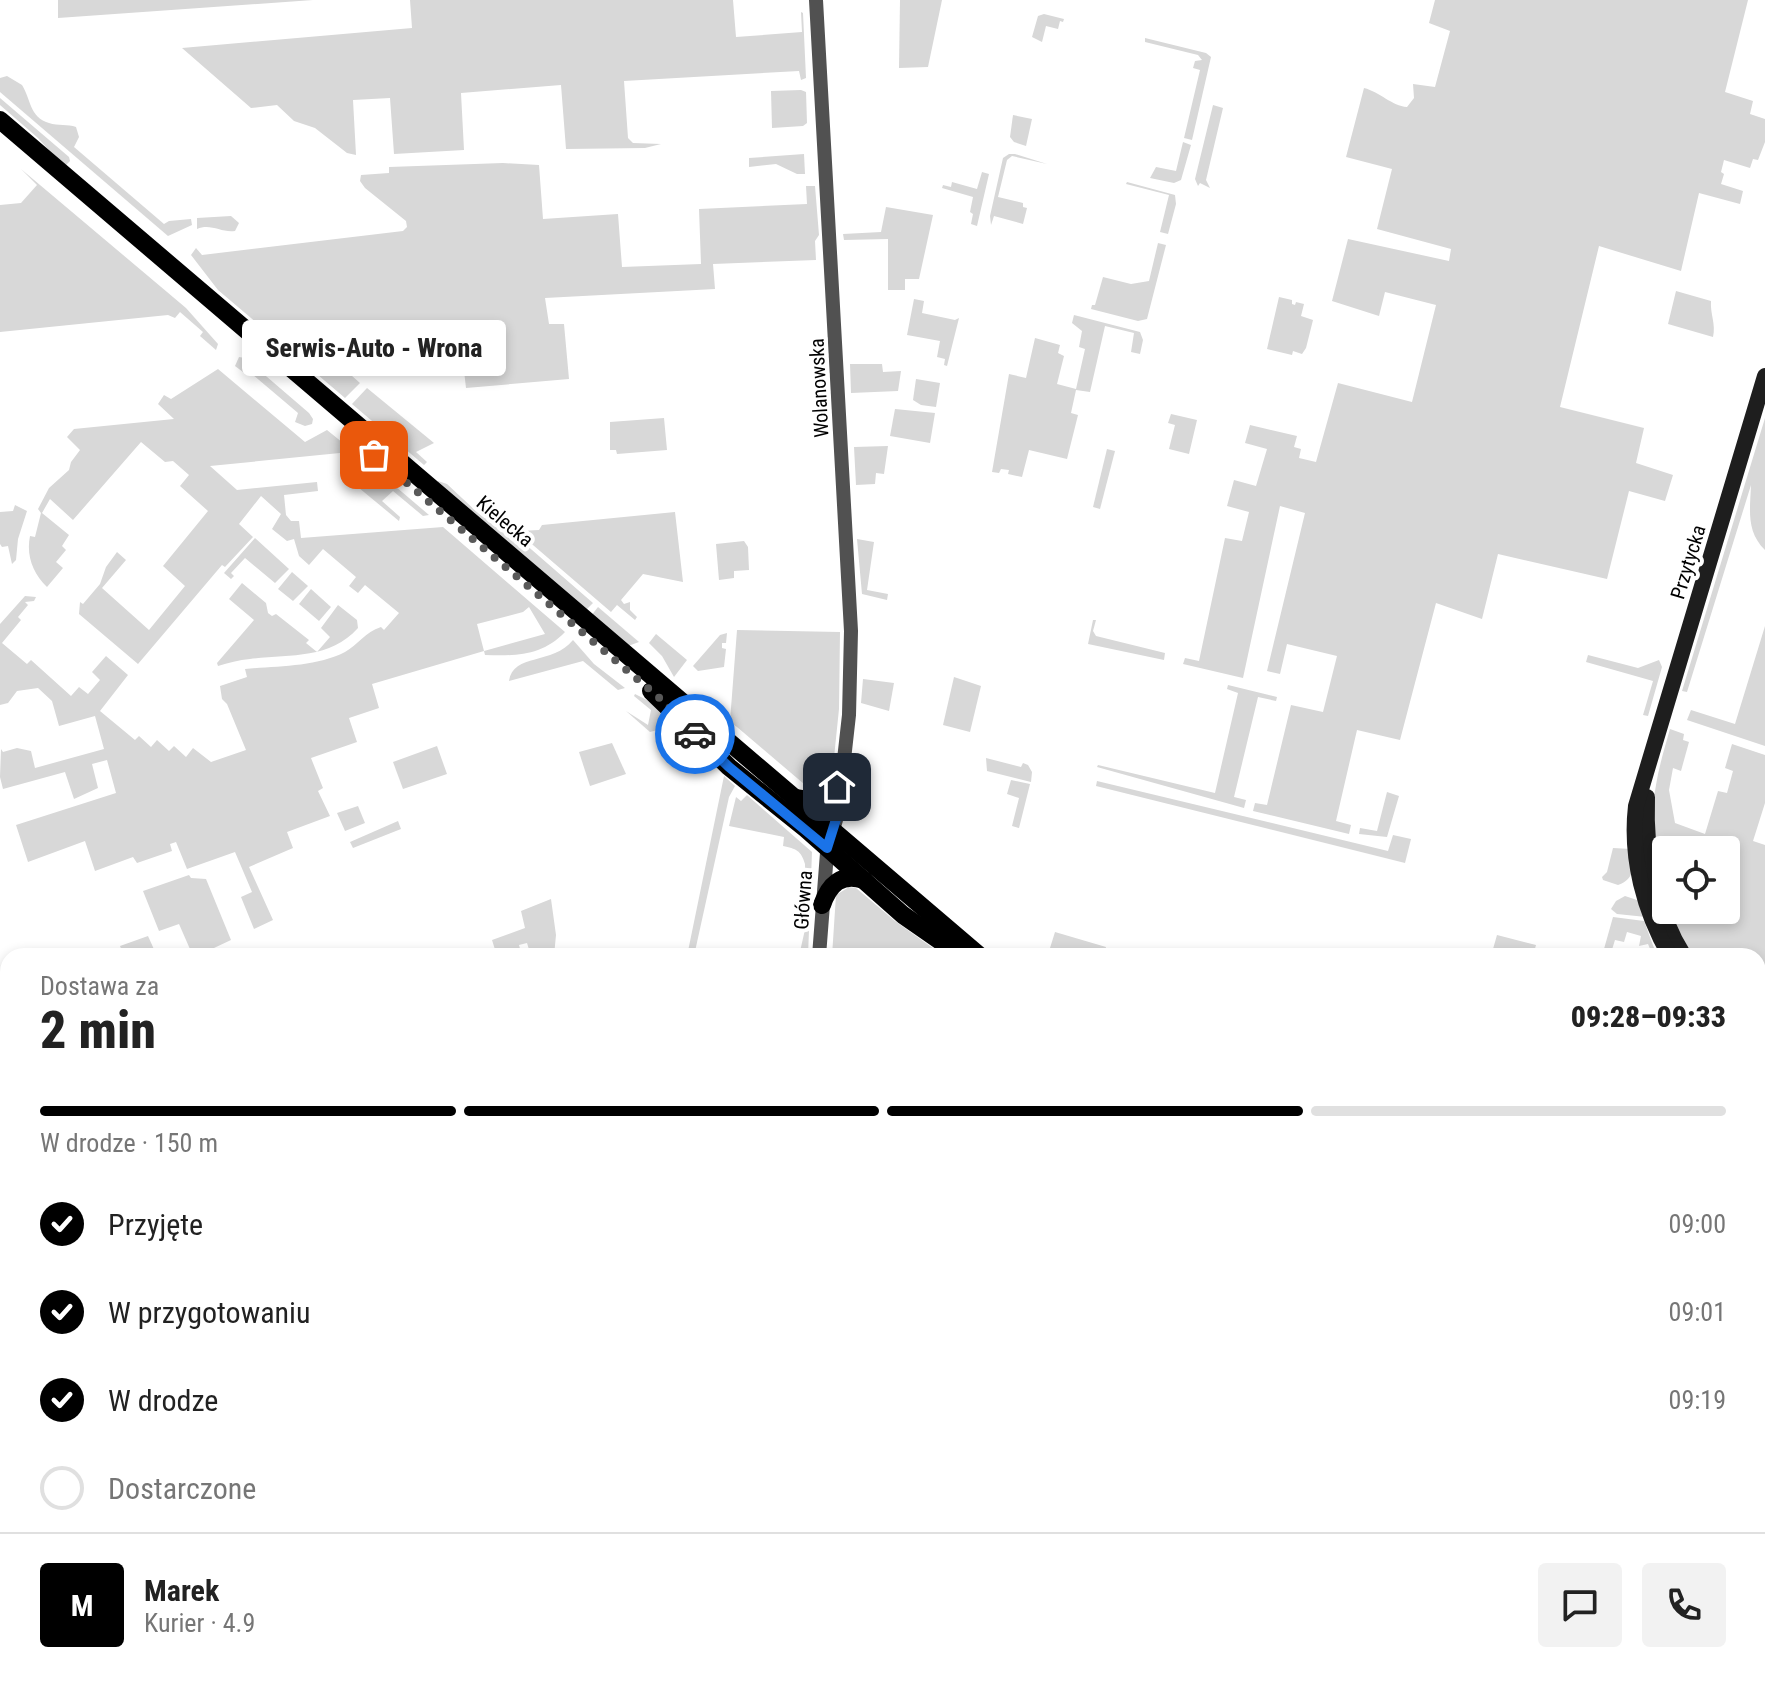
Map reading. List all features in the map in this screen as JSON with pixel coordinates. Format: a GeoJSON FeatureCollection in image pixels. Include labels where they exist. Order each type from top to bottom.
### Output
{"type":"FeatureCollection","features":[{"type":"Feature","properties":{"kind":"main road","name":"Kielecka"},"geometry":{"type":"LineString","coordinates":[[0,120],[796,798],[830,835],[864,880],[903,915],[950,948]]}},
{"type":"Feature","properties":{"kind":"main road","name":"Kielecka"},"geometry":{"type":"LineString","coordinates":[[0,136],[663,701],[715,755],[830,835],[970,948]]}},
{"type":"Feature","properties":{"kind":"main road","name":"Przytycka"},"geometry":{"type":"LineString","coordinates":[[1648,884],[1635,853],[1635,819],[1649,759],[1765,376]]}},
{"type":"Feature","properties":{"kind":"main road"},"geometry":{"type":"LineString","coordinates":[[796,798],[812,800],[823,797],[834,788],[842,773]]}},
{"type":"Feature","properties":{"kind":"main road"},"geometry":{"type":"LineString","coordinates":[[822,905],[828,891],[839,880],[851,877],[864,880]]}},
{"type":"Feature","properties":{"kind":"main road"},"geometry":{"type":"LineString","coordinates":[[1648,884],[1656,929],[1666,948]]}},
{"type":"Feature","properties":{"kind":"main road"},"geometry":{"type":"LineString","coordinates":[[1648,884],[1680,948]]}},
{"type":"Feature","properties":{"kind":"street","name":"Wolanowska"},"geometry":{"type":"LineString","coordinates":[[816,0],[851,631],[851,685],[842,773],[830,835]]}},
{"type":"Feature","properties":{"kind":"street","name":"Główna"},"geometry":{"type":"LineString","coordinates":[[819,948],[830,835]]}},
{"type":"Feature","properties":{"kind":"shaded area"},"geometry":{"type":"Polygon","coordinates":[[[58,0],[313,0],[58,18],[58,0]]]}},
{"type":"Feature","properties":{"kind":"shaded area"},"geometry":{"type":"Polygon","coordinates":[[[410,0],[733,0],[736,37],[802,32],[801,12],[806,78],[801,80],[799,71],[624,81],[628,138],[633,143],[661,144],[645,148],[566,149],[561,85],[461,93],[464,150],[394,154],[390,98],[353,100],[356,155],[347,153],[315,128],[294,121],[277,105],[251,108],[182,48],[412,28],[410,0]]]}},
{"type":"Feature","properties":{"kind":"shaded area"},"geometry":{"type":"Polygon","coordinates":[[[900,0],[942,0],[928,67],[899,68],[900,0]]]}},
{"type":"Feature","properties":{"kind":"shaded area"},"geometry":{"type":"Polygon","coordinates":[[[1435,0],[1748,0],[1725,92],[1753,101],[1750,114],[1765,119],[1765,142],[1758,160],[1753,159],[1750,168],[1724,160],[1721,184],[1743,191],[1740,204],[1699,193],[1681,271],[1599,246],[1560,407],[1644,428],[1636,463],[1673,475],[1665,501],[1629,491],[1607,579],[1498,554],[1482,619],[1436,603],[1400,740],[1357,730],[1336,821],[1351,825],[1349,834],[1253,811],[1255,803],[1267,805],[1291,705],[1323,712],[1337,656],[1287,644],[1280,674],[1267,671],[1305,513],[1280,506],[1243,678],[1183,664],[1185,658],[1199,661],[1225,538],[1242,541],[1249,512],[1227,506],[1234,480],[1256,486],[1267,449],[1245,443],[1250,425],[1297,436],[1294,447],[1301,449],[1299,458],[1316,462],[1338,383],[1412,402],[1436,305],[1385,292],[1379,316],[1332,301],[1348,239],[1449,261],[1451,249],[1377,229],[1392,169],[1346,157],[1364,88],[1407,107],[1414,98],[1413,84],[1435,87],[1450,31],[1429,23],[1435,0]]]}},
{"type":"Feature","properties":{"kind":"shaded area"},"geometry":{"type":"Polygon","coordinates":[[[1044,14],[1064,19],[1060,21],[1058,29],[1046,26],[1042,42],[1032,37],[1038,16],[1044,14]]]}},
{"type":"Feature","properties":{"kind":"shaded area"},"geometry":{"type":"Polygon","coordinates":[[[1145,38],[1206,53],[1211,57],[1192,140],[1184,138],[1200,70],[1193,68],[1195,61],[1202,60],[1198,55],[1145,42],[1145,38]]]}},
{"type":"Feature","properties":{"kind":"shaded area"},"geometry":{"type":"Polygon","coordinates":[[[7,76],[22,85],[34,112],[42,120],[76,127],[79,137],[74,147],[164,224],[191,219],[192,225],[168,236],[0,92],[0,78],[7,76]]]}},
{"type":"Feature","properties":{"kind":"shaded area"},"geometry":{"type":"Polygon","coordinates":[[[771,91],[806,92],[807,123],[803,126],[772,128],[771,91]]]}},
{"type":"Feature","properties":{"kind":"shaded area"},"geometry":{"type":"Polygon","coordinates":[[[0,98],[70,161],[64,167],[38,138],[0,105],[0,98]]]}},
{"type":"Feature","properties":{"kind":"shaded area"},"geometry":{"type":"Polygon","coordinates":[[[1213,105],[1223,108],[1206,180],[1210,188],[1200,183],[1198,186],[1195,179],[1213,105]]]}},
{"type":"Feature","properties":{"kind":"shaded area"},"geometry":{"type":"Polygon","coordinates":[[[1013,115],[1032,119],[1026,146],[1010,137],[1013,115]]]}},
{"type":"Feature","properties":{"kind":"shaded area"},"geometry":{"type":"Polygon","coordinates":[[[1183,142],[1191,145],[1181,180],[1174,183],[1150,178],[1156,167],[1176,171],[1183,142]]]}},
{"type":"Feature","properties":{"kind":"shaded area"},"geometry":{"type":"Polygon","coordinates":[[[804,154],[805,174],[797,174],[776,164],[749,167],[749,158],[804,154]]]}},
{"type":"Feature","properties":{"kind":"shaded area"},"geometry":{"type":"Polygon","coordinates":[[[1015,154],[1047,164],[1012,156],[1007,160],[998,197],[1023,203],[1023,207],[1027,208],[1023,224],[994,216],[991,225],[990,216],[1003,158],[1015,154]]]}},
{"type":"Feature","properties":{"kind":"shaded area"},"geometry":{"type":"Polygon","coordinates":[[[503,163],[539,165],[543,219],[618,214],[622,267],[701,264],[699,209],[807,204],[806,186],[815,186],[819,235],[815,241],[816,260],[713,264],[715,289],[545,298],[549,324],[564,324],[569,379],[466,388],[463,362],[427,366],[423,334],[318,346],[360,383],[345,398],[218,290],[191,255],[196,248],[202,255],[403,231],[407,227],[406,221],[365,188],[360,181],[361,175],[389,173],[389,167],[503,163]]]}},
{"type":"Feature","properties":{"kind":"shaded area"},"geometry":{"type":"Polygon","coordinates":[[[21,169],[186,308],[218,344],[216,350],[200,336],[203,332],[180,312],[175,318],[168,315],[0,332],[0,205],[21,203],[37,185],[21,169]]]}},
{"type":"Feature","properties":{"kind":"shaded area"},"geometry":{"type":"Polygon","coordinates":[[[982,172],[989,174],[977,226],[971,224],[973,197],[942,188],[943,185],[951,187],[952,182],[977,189],[982,172]]]}},
{"type":"Feature","properties":{"kind":"shaded area"},"geometry":{"type":"Polygon","coordinates":[[[1127,182],[1175,195],[1176,204],[1168,234],[1160,232],[1169,195],[1127,182]]]}},
{"type":"Feature","properties":{"kind":"shaded area"},"geometry":{"type":"Polygon","coordinates":[[[886,207],[933,215],[919,279],[905,279],[905,290],[888,290],[888,239],[844,240],[843,234],[881,232],[886,207]]]}},
{"type":"Feature","properties":{"kind":"shaded area"},"geometry":{"type":"Polygon","coordinates":[[[231,216],[239,223],[235,231],[207,227],[197,229],[197,218],[231,216]]]}},
{"type":"Feature","properties":{"kind":"shaded area"},"geometry":{"type":"Polygon","coordinates":[[[1158,243],[1166,245],[1147,319],[1138,321],[1091,309],[1103,277],[1131,284],[1149,281],[1158,243]]]}},
{"type":"Feature","properties":{"kind":"shaded area"},"geometry":{"type":"Polygon","coordinates":[[[1676,291],[1711,301],[1713,337],[1668,324],[1676,291]]]}},
{"type":"Feature","properties":{"kind":"shaded area"},"geometry":{"type":"Polygon","coordinates":[[[1279,297],[1292,300],[1295,305],[1296,302],[1304,304],[1301,316],[1313,320],[1302,354],[1293,351],[1292,355],[1267,349],[1279,297]]]}},
{"type":"Feature","properties":{"kind":"shaded area"},"geometry":{"type":"Polygon","coordinates":[[[914,299],[924,301],[922,313],[955,320],[959,318],[947,366],[944,365],[945,359],[937,357],[940,341],[907,335],[914,299]]]}},
{"type":"Feature","properties":{"kind":"shaded area"},"geometry":{"type":"Polygon","coordinates":[[[1074,315],[1140,332],[1143,340],[1140,354],[1131,352],[1134,333],[1105,326],[1090,392],[1076,390],[1071,413],[1078,415],[1067,459],[1029,450],[1022,477],[1008,474],[1009,470],[992,472],[1009,374],[1026,378],[1035,338],[1060,345],[1058,353],[1064,356],[1057,384],[1076,389],[1085,349],[1079,347],[1082,331],[1072,323],[1074,315]]]}},
{"type":"Feature","properties":{"kind":"shaded area"},"geometry":{"type":"Polygon","coordinates":[[[239,357],[245,358],[309,413],[312,424],[305,426],[295,422],[298,413],[246,369],[243,372],[235,366],[239,357]]]}},
{"type":"Feature","properties":{"kind":"shaded area"},"geometry":{"type":"Polygon","coordinates":[[[850,364],[882,364],[883,372],[901,371],[898,391],[851,393],[850,364]]]}},
{"type":"Feature","properties":{"kind":"shaded area"},"geometry":{"type":"Polygon","coordinates":[[[218,369],[305,442],[327,430],[369,464],[361,467],[350,452],[210,466],[237,490],[317,482],[318,491],[284,495],[286,515],[291,521],[299,521],[301,538],[443,527],[565,632],[547,646],[528,653],[485,655],[484,651],[372,684],[379,708],[349,718],[357,742],[311,758],[323,788],[318,791],[330,816],[287,832],[293,848],[249,867],[273,920],[254,929],[241,897],[252,892],[235,852],[187,869],[176,842],[170,844],[172,851],[137,863],[133,857],[95,871],[85,841],[28,862],[16,825],[116,793],[107,760],[92,764],[98,788],[74,799],[65,772],[3,789],[0,777],[1,749],[3,752],[17,748],[31,751],[35,768],[104,749],[95,716],[59,726],[52,701],[38,688],[17,691],[8,703],[0,705],[0,624],[25,596],[36,597],[34,601],[25,602],[28,605],[18,617],[21,620],[2,643],[27,664],[31,660],[71,696],[79,687],[88,694],[100,680],[92,672],[106,656],[128,675],[100,711],[135,740],[139,736],[151,747],[157,740],[169,751],[174,746],[186,757],[193,748],[211,762],[246,750],[222,699],[220,686],[247,677],[245,669],[296,665],[334,657],[350,649],[375,629],[381,627],[384,630],[399,613],[365,585],[358,593],[349,586],[356,577],[323,549],[309,565],[299,556],[294,539],[287,541],[272,529],[281,514],[261,496],[239,524],[253,537],[225,567],[222,565],[138,664],[79,614],[80,602],[83,604],[100,584],[106,567],[117,552],[126,560],[102,588],[149,630],[185,586],[163,566],[208,511],[180,486],[189,475],[173,461],[165,462],[141,442],[73,520],[50,499],[42,513],[69,535],[62,546],[66,550],[56,562],[63,568],[47,587],[32,564],[29,543],[30,536],[35,537],[41,513],[38,509],[49,488],[69,470],[80,450],[67,437],[74,429],[174,419],[158,404],[164,395],[171,399],[218,369]],[[529,607],[523,612],[477,624],[484,651],[545,634],[529,607]]]}},
{"type":"Feature","properties":{"kind":"shaded area"},"geometry":{"type":"Polygon","coordinates":[[[916,379],[940,383],[936,407],[921,405],[913,400],[916,379]]]}},
{"type":"Feature","properties":{"kind":"shaded area"},"geometry":{"type":"Polygon","coordinates":[[[367,388],[434,443],[416,452],[427,462],[424,465],[352,404],[367,388]]]}},
{"type":"Feature","properties":{"kind":"shaded area"},"geometry":{"type":"Polygon","coordinates":[[[895,409],[935,413],[930,443],[890,436],[895,409]]]}},
{"type":"Feature","properties":{"kind":"shaded area"},"geometry":{"type":"Polygon","coordinates":[[[1171,414],[1197,420],[1189,454],[1169,449],[1175,425],[1168,423],[1171,414]]]}},
{"type":"Feature","properties":{"kind":"shaded area"},"geometry":{"type":"Polygon","coordinates":[[[664,418],[667,450],[617,454],[616,450],[610,450],[610,422],[664,418]]]}},
{"type":"Feature","properties":{"kind":"shaded area"},"geometry":{"type":"Polygon","coordinates":[[[1765,418],[1765,550],[1752,528],[1751,485],[1687,692],[1682,691],[1765,418]]]}},
{"type":"Feature","properties":{"kind":"shaded area"},"geometry":{"type":"Polygon","coordinates":[[[888,446],[884,474],[876,473],[875,484],[856,485],[854,447],[888,446]]]}},
{"type":"Feature","properties":{"kind":"shaded area"},"geometry":{"type":"Polygon","coordinates":[[[1107,449],[1115,451],[1100,509],[1093,507],[1107,449]]]}},
{"type":"Feature","properties":{"kind":"shaded area"},"geometry":{"type":"Polygon","coordinates":[[[375,469],[429,515],[423,516],[393,491],[382,501],[400,517],[399,521],[347,478],[360,477],[375,469]]]}},
{"type":"Feature","properties":{"kind":"shaded area"},"geometry":{"type":"Polygon","coordinates":[[[438,481],[447,484],[478,513],[509,530],[593,603],[585,611],[438,486],[438,481]]]}},
{"type":"Feature","properties":{"kind":"shaded area"},"geometry":{"type":"Polygon","coordinates":[[[15,505],[27,511],[18,539],[16,560],[12,564],[8,546],[2,547],[0,544],[0,512],[13,511],[15,505]]]}},
{"type":"Feature","properties":{"kind":"shaded area"},"geometry":{"type":"Polygon","coordinates":[[[493,511],[519,531],[539,530],[542,525],[675,512],[683,582],[643,574],[621,600],[624,604],[630,602],[630,610],[637,617],[635,620],[617,605],[611,612],[519,533],[484,512],[493,511]]]}},
{"type":"Feature","properties":{"kind":"shaded area"},"geometry":{"type":"Polygon","coordinates":[[[255,538],[289,569],[275,583],[245,558],[231,573],[234,576],[231,579],[224,573],[255,538]]]}},
{"type":"Feature","properties":{"kind":"shaded area"},"geometry":{"type":"Polygon","coordinates":[[[857,539],[874,542],[867,590],[888,594],[887,600],[862,594],[857,539]]]}},
{"type":"Feature","properties":{"kind":"shaded area"},"geometry":{"type":"Polygon","coordinates":[[[744,541],[748,547],[749,570],[734,571],[734,578],[719,580],[716,544],[744,541]]]}},
{"type":"Feature","properties":{"kind":"shaded area"},"geometry":{"type":"Polygon","coordinates":[[[292,572],[308,586],[293,601],[278,589],[292,572]]]}},
{"type":"Feature","properties":{"kind":"shaded area"},"geometry":{"type":"Polygon","coordinates":[[[242,583],[266,603],[268,613],[272,616],[276,614],[309,640],[306,643],[317,652],[246,659],[218,666],[217,663],[254,620],[229,599],[242,583]]]}},
{"type":"Feature","properties":{"kind":"shaded area"},"geometry":{"type":"Polygon","coordinates":[[[311,589],[331,607],[319,621],[299,604],[311,589]]]}},
{"type":"Feature","properties":{"kind":"shaded area"},"geometry":{"type":"Polygon","coordinates":[[[338,605],[357,620],[358,628],[347,638],[317,651],[330,637],[321,628],[338,605]]]}},
{"type":"Feature","properties":{"kind":"shaded area"},"geometry":{"type":"Polygon","coordinates":[[[598,607],[639,642],[628,646],[591,616],[598,607]]]}},
{"type":"Feature","properties":{"kind":"shaded area"},"geometry":{"type":"Polygon","coordinates":[[[1093,620],[1096,620],[1093,631],[1096,636],[1165,653],[1164,660],[1088,644],[1093,620]]]}},
{"type":"Feature","properties":{"kind":"shaded area"},"geometry":{"type":"Polygon","coordinates":[[[1765,626],[1765,746],[1687,720],[1691,710],[1735,724],[1765,626]]]}},
{"type":"Feature","properties":{"kind":"shaded area"},"geometry":{"type":"Polygon","coordinates":[[[737,630],[840,632],[839,709],[832,777],[810,785],[804,784],[737,727],[712,710],[714,708],[730,721],[737,630]]]}},
{"type":"Feature","properties":{"kind":"shaded area"},"geometry":{"type":"Polygon","coordinates":[[[727,633],[726,643],[722,643],[722,648],[726,649],[724,667],[698,671],[693,666],[720,635],[727,633]]]}},
{"type":"Feature","properties":{"kind":"shaded area"},"geometry":{"type":"Polygon","coordinates":[[[656,634],[687,660],[674,677],[662,656],[649,643],[656,634]]]}},
{"type":"Feature","properties":{"kind":"shaded area"},"geometry":{"type":"Polygon","coordinates":[[[573,640],[594,664],[625,688],[618,690],[583,661],[509,681],[518,666],[555,653],[573,640]]]}},
{"type":"Feature","properties":{"kind":"shaded area"},"geometry":{"type":"Polygon","coordinates":[[[1588,655],[1638,668],[1659,660],[1662,667],[1648,716],[1643,715],[1653,681],[1586,662],[1588,655]]]}},
{"type":"Feature","properties":{"kind":"shaded area"},"geometry":{"type":"Polygon","coordinates":[[[954,677],[981,686],[970,732],[943,725],[954,677]]]}},
{"type":"Feature","properties":{"kind":"shaded area"},"geometry":{"type":"Polygon","coordinates":[[[863,679],[894,683],[889,711],[861,703],[863,679]]]}},
{"type":"Feature","properties":{"kind":"shaded area"},"geometry":{"type":"Polygon","coordinates":[[[1228,685],[1277,697],[1276,701],[1258,697],[1234,797],[1246,800],[1244,808],[1097,767],[1215,793],[1238,693],[1227,689],[1228,685]]]}},
{"type":"Feature","properties":{"kind":"shaded area"},"geometry":{"type":"Polygon","coordinates":[[[635,694],[649,701],[672,726],[650,732],[626,711],[648,725],[651,710],[635,694]]]}},
{"type":"Feature","properties":{"kind":"shaded area"},"geometry":{"type":"Polygon","coordinates":[[[1670,729],[1684,734],[1683,740],[1689,742],[1681,771],[1673,768],[1669,790],[1675,823],[1705,834],[1718,791],[1727,793],[1733,771],[1725,768],[1732,744],[1765,755],[1765,803],[1753,841],[1765,845],[1765,948],[1688,948],[1676,924],[1740,924],[1740,836],[1654,836],[1654,799],[1670,729]]]}},
{"type":"Feature","properties":{"kind":"shaded area"},"geometry":{"type":"Polygon","coordinates":[[[612,743],[626,774],[590,786],[579,752],[612,743]]]}},
{"type":"Feature","properties":{"kind":"shaded area"},"geometry":{"type":"Polygon","coordinates":[[[437,746],[447,774],[403,789],[393,762],[437,746]]]}},
{"type":"Feature","properties":{"kind":"shaded area"},"geometry":{"type":"Polygon","coordinates":[[[986,758],[1021,767],[1023,763],[1028,765],[1032,772],[1031,782],[987,771],[986,758]]]}},
{"type":"Feature","properties":{"kind":"shaded area"},"geometry":{"type":"Polygon","coordinates":[[[724,776],[735,786],[729,797],[696,948],[689,948],[724,776]]]}},
{"type":"Feature","properties":{"kind":"shaded area"},"geometry":{"type":"Polygon","coordinates":[[[1011,780],[1030,784],[1019,828],[1012,826],[1019,798],[1007,794],[1011,780]]]}},
{"type":"Feature","properties":{"kind":"shaded area"},"geometry":{"type":"Polygon","coordinates":[[[1097,781],[1388,851],[1393,835],[1411,839],[1405,863],[1096,786],[1097,781]]]}},
{"type":"Feature","properties":{"kind":"shaded area"},"geometry":{"type":"Polygon","coordinates":[[[1387,792],[1399,796],[1387,837],[1359,834],[1360,828],[1377,831],[1387,792]]]}},
{"type":"Feature","properties":{"kind":"shaded area"},"geometry":{"type":"Polygon","coordinates":[[[747,795],[812,852],[808,948],[801,948],[806,925],[805,864],[802,856],[783,846],[784,837],[729,826],[736,797],[741,801],[747,795]]]}},
{"type":"Feature","properties":{"kind":"shaded area"},"geometry":{"type":"Polygon","coordinates":[[[358,806],[365,823],[345,831],[337,813],[358,806]]]}},
{"type":"Feature","properties":{"kind":"shaded area"},"geometry":{"type":"Polygon","coordinates":[[[398,821],[401,829],[353,848],[350,842],[398,821]]]}},
{"type":"Feature","properties":{"kind":"shaded area"},"geometry":{"type":"Polygon","coordinates":[[[1613,848],[1631,849],[1631,875],[1618,885],[1602,877],[1607,872],[1613,848]]]}},
{"type":"Feature","properties":{"kind":"shaded area"},"geometry":{"type":"Polygon","coordinates":[[[189,875],[191,878],[206,879],[231,940],[214,948],[190,948],[179,924],[159,931],[143,891],[189,875]]]}},
{"type":"Feature","properties":{"kind":"shaded area"},"geometry":{"type":"Polygon","coordinates":[[[849,887],[856,888],[933,948],[833,948],[836,895],[849,887]]]}},
{"type":"Feature","properties":{"kind":"shaded area"},"geometry":{"type":"Polygon","coordinates":[[[1625,896],[1640,901],[1646,917],[1617,914],[1611,909],[1616,901],[1625,896]]]}},
{"type":"Feature","properties":{"kind":"shaded area"},"geometry":{"type":"Polygon","coordinates":[[[551,899],[555,948],[529,948],[527,943],[519,945],[520,948],[494,948],[492,940],[525,928],[521,911],[551,899]]]}},
{"type":"Feature","properties":{"kind":"shaded area"},"geometry":{"type":"Polygon","coordinates":[[[1613,917],[1644,921],[1654,948],[1650,948],[1648,944],[1639,946],[1641,936],[1627,932],[1624,942],[1615,940],[1612,948],[1604,948],[1613,917]]]}},
{"type":"Feature","properties":{"kind":"shaded area"},"geometry":{"type":"Polygon","coordinates":[[[1055,932],[1106,947],[1106,948],[1050,948],[1055,932]]]}},
{"type":"Feature","properties":{"kind":"shaded area"},"geometry":{"type":"Polygon","coordinates":[[[1497,935],[1536,945],[1535,948],[1493,948],[1497,935]]]}},
{"type":"Feature","properties":{"kind":"shaded area"},"geometry":{"type":"Polygon","coordinates":[[[148,936],[153,948],[121,948],[148,936]]]}},
{"type":"Feature","properties":{"kind":"way so far"},"geometry":{"type":"LineString","coordinates":[[374,455],[663,701],[695,734]]}},
{"type":"Feature","properties":{"kind":"place","name":"Serwis-Auto - Wrona"},"geometry":{"type":"Point","coordinates":[374,455]}},
{"type":"Feature","properties":{"kind":"route"},"geometry":{"type":"LineString","coordinates":[[695,734],[715,755],[827,848],[838,813],[842,773],[837,787]]}}]}
